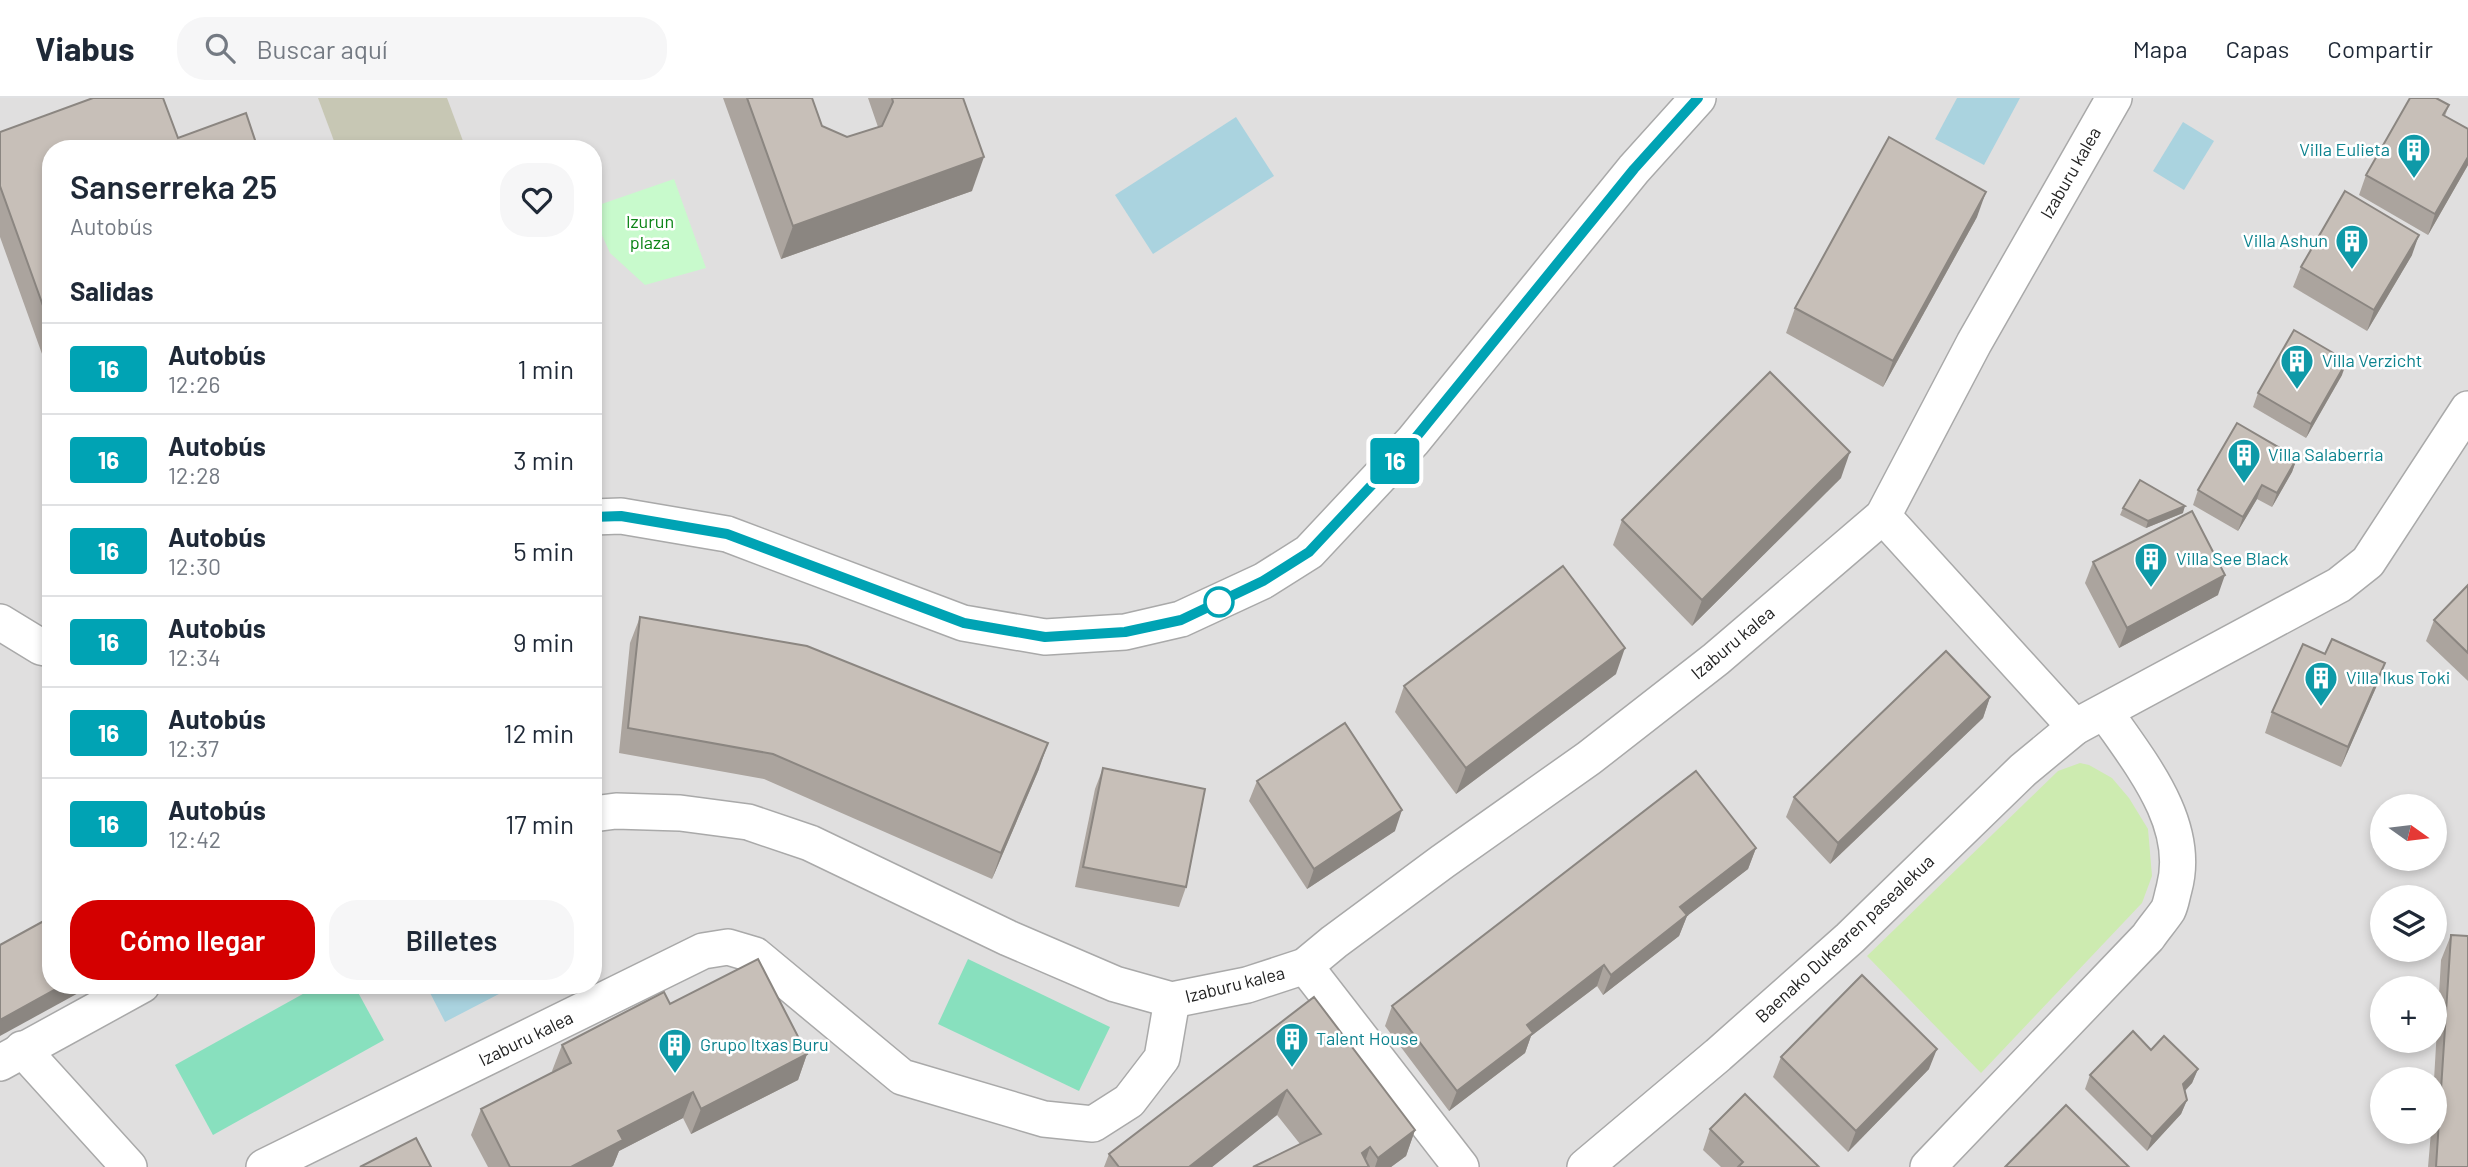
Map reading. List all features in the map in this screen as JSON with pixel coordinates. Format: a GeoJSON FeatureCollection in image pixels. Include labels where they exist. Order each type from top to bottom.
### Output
{"type":"FeatureCollection","features":[{"type":"Feature","properties":{"kind":"street"},"geometry":{"type":"LineString","coordinates":[[602,517],[621,516],[727,534],[977,626],[1045,637],[1125,632],[1181,620],[1263,581],[1309,552],[1413,441],[1634,169],[1698,98]]}},
{"type":"Feature","properties":{"kind":"street","name":"Izaburu kalea"},"geometry":{"type":"LineString","coordinates":[[602,813],[680,813],[748,821],[810,843],[1007,938],[1115,984],[1172,1000],[1247,985],[1305,966],[1420,878],[1600,750],[1716,659],[1883,516],[1974,343],[2114,98]]}},
{"type":"Feature","properties":{"kind":"street","name":"Baenako Dukearen pasealekua"},"geometry":{"type":"LineString","coordinates":[[1585,1167],[1718,1055],[1850,937],[2023,770],[2090,720],[2339,585],[2368,562],[2468,409]]}},
{"type":"Feature","properties":{"kind":"street"},"geometry":{"type":"LineString","coordinates":[[1883,516],[2090,720],[2159,795],[2174,832],[2178,852],[2177,879],[2169,908],[2148,937],[1928,1167]]}},
{"type":"Feature","properties":{"kind":"street"},"geometry":{"type":"LineString","coordinates":[[0,622],[42,647]]}},
{"type":"Feature","properties":{"kind":"street","name":"Izaburu kalea"},"geometry":{"type":"LineString","coordinates":[[264,1167],[703,951],[728,947],[755,955],[902,1077],[1044,1119],[1081,1123],[1093,1124],[1129,1101],[1162,1058],[1172,1000]]}},
{"type":"Feature","properties":{"kind":"street"},"geometry":{"type":"LineString","coordinates":[[1305,966],[1461,1167]]}},
{"type":"Feature","properties":{"kind":"street"},"geometry":{"type":"LineString","coordinates":[[125,994],[11,1056],[129,1167]]}},
{"type":"Feature","properties":{"kind":"shaded area"},"geometry":{"type":"Polygon","coordinates":[[[0,98],[2468,98],[2468,1167],[0,1167],[0,98]]]}},
{"type":"Feature","properties":{"kind":"shaded area"},"geometry":{"type":"Polygon","coordinates":[[[318,98],[447,98],[463,140],[334,140],[318,98]]]}},
{"type":"Feature","properties":{"kind":"green space","name":"Izurun plaza"},"geometry":{"type":"Polygon","coordinates":[[[674,179],[706,268],[645,285],[610,253],[602,235],[602,204],[674,179]]]}},
{"type":"Feature","properties":{"kind":"green space"},"geometry":{"type":"Polygon","coordinates":[[[2080,763],[2112,778],[2129,798],[2148,829],[2152,876],[2142,903],[1981,1073],[1867,956],[2058,771],[2080,763]]]}},
{"type":"Feature","properties":{"kind":"green space"},"geometry":{"type":"Polygon","coordinates":[[[968,959],[1110,1027],[1079,1091],[938,1024],[968,959]]]}},
{"type":"Feature","properties":{"kind":"green space"},"geometry":{"type":"Polygon","coordinates":[[[303,994],[359,994],[384,1040],[213,1135],[175,1065],[303,994]]]}},
{"type":"Feature","properties":{"kind":"water"},"geometry":{"type":"Polygon","coordinates":[[[1957,98],[2020,98],[1984,165],[1935,139],[1957,98]]]}},
{"type":"Feature","properties":{"kind":"water"},"geometry":{"type":"Polygon","coordinates":[[[1236,117],[1274,176],[1153,254],[1115,195],[1236,117]]]}},
{"type":"Feature","properties":{"kind":"water"},"geometry":{"type":"Polygon","coordinates":[[[2183,122],[2214,141],[2184,190],[2153,171],[2183,122]]]}},
{"type":"Feature","properties":{"kind":"water"},"geometry":{"type":"Polygon","coordinates":[[[431,994],[499,994],[445,1022],[431,994]]]}},
{"type":"Feature","properties":{"kind":"building"},"geometry":{"type":"Polygon","coordinates":[[[93,98],[163,98],[178,138],[246,113],[255,140],[42,140],[42,303],[0,186],[0,132],[93,98]]]}},
{"type":"Feature","properties":{"kind":"building"},"geometry":{"type":"Polygon","coordinates":[[[747,98],[812,98],[822,126],[847,137],[882,126],[893,102],[892,98],[963,98],[984,157],[793,226],[747,98]]]}},
{"type":"Feature","properties":{"kind":"building","name":"Villa Eulieta"},"geometry":{"type":"Polygon","coordinates":[[[2410,98],[2436,98],[2449,105],[2443,115],[2468,129],[2468,157],[2435,214],[2366,175],[2410,98]]]}},
{"type":"Feature","properties":{"kind":"building"},"geometry":{"type":"Polygon","coordinates":[[[1889,137],[1986,192],[1893,361],[1795,308],[1889,137]]]}},
{"type":"Feature","properties":{"kind":"building","name":"Villa Ashun"},"geometry":{"type":"Polygon","coordinates":[[[2345,191],[2419,235],[2374,310],[2301,267],[2345,191]]]}},
{"type":"Feature","properties":{"kind":"building","name":"Villa Verzicht"},"geometry":{"type":"Polygon","coordinates":[[[2294,330],[2347,361],[2311,424],[2258,393],[2294,330]]]}},
{"type":"Feature","properties":{"kind":"building"},"geometry":{"type":"Polygon","coordinates":[[[1770,372],[1850,452],[1702,600],[1622,520],[1770,372]]]}},
{"type":"Feature","properties":{"kind":"building","name":"Villa Salaberria"},"geometry":{"type":"Polygon","coordinates":[[[2237,423],[2297,458],[2277,493],[2262,485],[2243,517],[2198,490],[2237,423]]]}},
{"type":"Feature","properties":{"kind":"building"},"geometry":{"type":"Polygon","coordinates":[[[2140,480],[2185,506],[2148,521],[2123,508],[2140,480]]]}},
{"type":"Feature","properties":{"kind":"building","name":"Villa See Black"},"geometry":{"type":"Polygon","coordinates":[[[2192,511],[2225,575],[2127,628],[2093,562],[2192,511]]]}},
{"type":"Feature","properties":{"kind":"building"},"geometry":{"type":"Polygon","coordinates":[[[1563,566],[1625,648],[1466,768],[1404,686],[1563,566]]]}},
{"type":"Feature","properties":{"kind":"building"},"geometry":{"type":"Polygon","coordinates":[[[2468,585],[2468,653],[2434,620],[2468,585]]]}},
{"type":"Feature","properties":{"kind":"building"},"geometry":{"type":"Polygon","coordinates":[[[640,617],[807,646],[1048,743],[1001,853],[773,754],[628,728],[640,617]]]}},
{"type":"Feature","properties":{"kind":"building","name":"Villa Ikus Toki"},"geometry":{"type":"Polygon","coordinates":[[[2332,639],[2385,663],[2348,747],[2272,712],[2303,644],[2325,654],[2332,639]]]}},
{"type":"Feature","properties":{"kind":"building"},"geometry":{"type":"Polygon","coordinates":[[[1946,651],[1990,697],[1838,843],[1794,797],[1946,651]]]}},
{"type":"Feature","properties":{"kind":"building"},"geometry":{"type":"Polygon","coordinates":[[[1345,723],[1402,810],[1314,869],[1257,781],[1345,723]]]}},
{"type":"Feature","properties":{"kind":"building"},"geometry":{"type":"Polygon","coordinates":[[[1103,768],[1205,789],[1186,887],[1083,867],[1103,768]]]}},
{"type":"Feature","properties":{"kind":"building"},"geometry":{"type":"Polygon","coordinates":[[[1696,771],[1756,848],[1680,907],[1687,915],[1611,975],[1604,965],[1527,1025],[1533,1033],[1457,1091],[1392,1006],[1696,771]]]}},
{"type":"Feature","properties":{"kind":"building"},"geometry":{"type":"Polygon","coordinates":[[[42,922],[42,994],[47,994],[0,1020],[0,945],[42,922]]]}},
{"type":"Feature","properties":{"kind":"building"},"geometry":{"type":"Polygon","coordinates":[[[2451,935],[2468,936],[2468,1167],[2436,1167],[2437,1144],[2447,1144],[2447,1067],[2442,1067],[2443,1053],[2447,1053],[2451,935]]]}},
{"type":"Feature","properties":{"kind":"building","name":"Grupo Itxas Buru"},"geometry":{"type":"Polygon","coordinates":[[[758,959],[807,1054],[701,1109],[693,1092],[618,1131],[623,1140],[571,1167],[510,1167],[481,1109],[571,1063],[562,1045],[664,992],[670,1004],[758,959]]]}},
{"type":"Feature","properties":{"kind":"building"},"geometry":{"type":"Polygon","coordinates":[[[1862,975],[1937,1049],[1856,1131],[1781,1057],[1862,975]]]}},
{"type":"Feature","properties":{"kind":"building","name":"Talent House"},"geometry":{"type":"Polygon","coordinates":[[[1314,997],[1415,1130],[1378,1158],[1370,1147],[1362,1153],[1369,1167],[1253,1167],[1321,1134],[1287,1090],[1189,1167],[1119,1167],[1109,1154],[1314,997]]]}},
{"type":"Feature","properties":{"kind":"building"},"geometry":{"type":"Polygon","coordinates":[[[2133,1031],[2151,1050],[2164,1036],[2198,1069],[2183,1084],[2187,1100],[2152,1137],[2090,1075],[2133,1031]]]}},
{"type":"Feature","properties":{"kind":"building"},"geometry":{"type":"Polygon","coordinates":[[[1745,1094],[1819,1167],[1738,1167],[1743,1162],[1710,1129],[1745,1094]]]}},
{"type":"Feature","properties":{"kind":"building"},"geometry":{"type":"Polygon","coordinates":[[[2066,1105],[2129,1167],[2005,1167],[2066,1105]]]}},
{"type":"Feature","properties":{"kind":"building"},"geometry":{"type":"Polygon","coordinates":[[[416,1138],[431,1167],[360,1167],[416,1138]]]}},
{"type":"Feature","properties":{"kind":"bus line","name":"16"},"geometry":{"type":"LineString","coordinates":[[602,517],[621,516],[727,534],[964,623],[1045,637],[1125,632],[1181,620],[1263,581],[1309,552],[1413,441],[1634,169],[1698,98]]}},
{"type":"Feature","properties":{"kind":"place","name":"Villa Eulieta"},"geometry":{"type":"Point","coordinates":[2414,180]}},
{"type":"Feature","properties":{"kind":"place","name":"Villa Ashun"},"geometry":{"type":"Point","coordinates":[2352,271]}},
{"type":"Feature","properties":{"kind":"place","name":"Villa Verzicht"},"geometry":{"type":"Point","coordinates":[2297,391]}},
{"type":"Feature","properties":{"kind":"place","name":"Villa Salaberria"},"geometry":{"type":"Point","coordinates":[2244,485]}},
{"type":"Feature","properties":{"kind":"place","name":"Villa See Black"},"geometry":{"type":"Point","coordinates":[2151,589]}},
{"type":"Feature","properties":{"kind":"place","name":"Villa Ikus Toki"},"geometry":{"type":"Point","coordinates":[2321,708]}},
{"type":"Feature","properties":{"kind":"place","name":"Talent House"},"geometry":{"type":"Point","coordinates":[1292,1069]}},
{"type":"Feature","properties":{"kind":"place","name":"Grupo Itxas Buru"},"geometry":{"type":"Point","coordinates":[675,1075]}}]}
